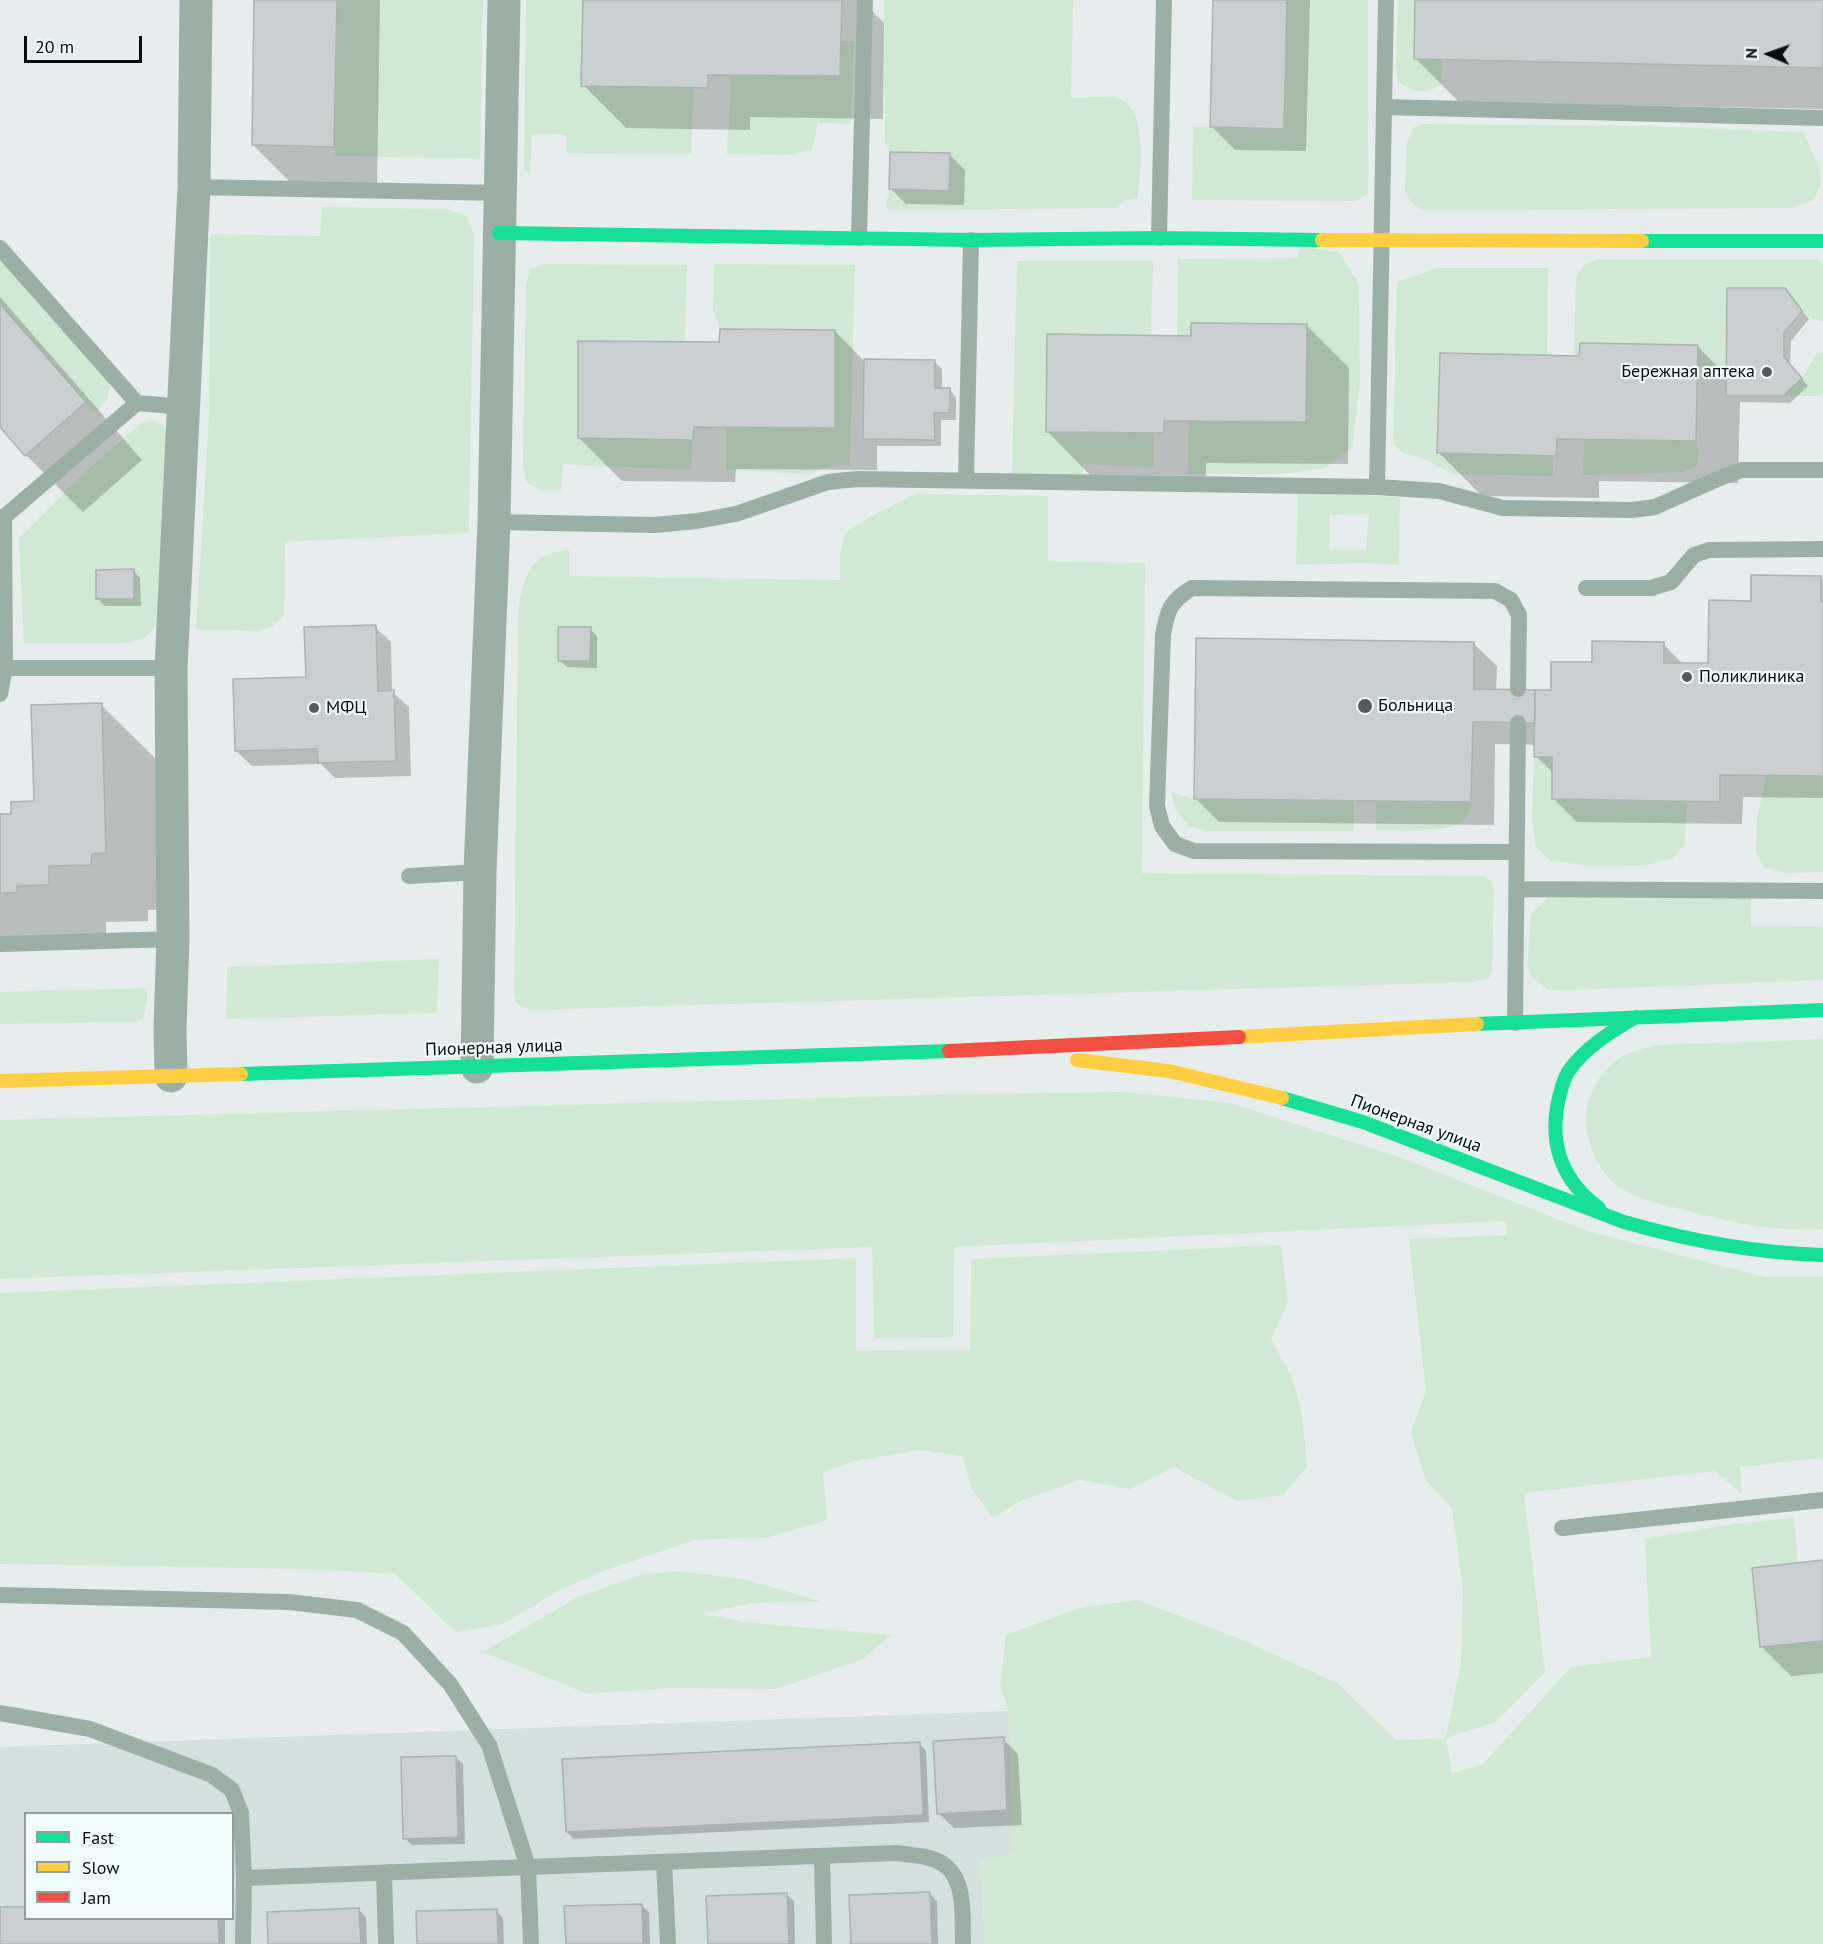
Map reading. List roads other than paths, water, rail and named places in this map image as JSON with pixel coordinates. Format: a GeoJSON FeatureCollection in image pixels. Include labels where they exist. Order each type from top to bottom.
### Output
{"type":"FeatureCollection","features":[{"type":"Feature","properties":{"kind":"street"},"geometry":{"type":"LineString","coordinates":[[171,1076],[173,939],[171,668],[194,187],[196,0]]}},
{"type":"Feature","properties":{"kind":"street"},"geometry":{"type":"LineString","coordinates":[[477,1067],[480,872],[494,522],[504,0]]}},
{"type":"Feature","properties":{"kind":"street"},"geometry":{"type":"LineString","coordinates":[[499,233],[971,240],[1159,238],[1382,242],[1823,241]]}},
{"type":"Feature","properties":{"kind":"street","name":"Пионерная улица"},"geometry":{"type":"LineString","coordinates":[[0,1081],[989,1049],[1639,1015],[1823,1010]]}},
{"type":"Feature","properties":{"kind":"street"},"geometry":{"type":"LineString","coordinates":[[1624,1222],[1596,1207],[1573,1187],[1558,1157],[1555,1135],[1556,1105],[1566,1075],[1582,1055],[1608,1034],[1639,1015]]}},
{"type":"Feature","properties":{"kind":"street","name":"Пионерная улица"},"geometry":{"type":"LineString","coordinates":[[989,1049],[1169,1071],[1268,1094],[1364,1122],[1624,1222],[1664,1234],[1712,1245],[1763,1252],[1823,1255]]}},
{"type":"Feature","properties":{"kind":"lane"},"geometry":{"type":"LineString","coordinates":[[859,238],[865,0]]}},
{"type":"Feature","properties":{"kind":"lane"},"geometry":{"type":"LineString","coordinates":[[1159,238],[1164,0]]}},
{"type":"Feature","properties":{"kind":"lane"},"geometry":{"type":"LineString","coordinates":[[1377,486],[1386,0]]}},
{"type":"Feature","properties":{"kind":"lane"},"geometry":{"type":"LineString","coordinates":[[1384,107],[1823,118]]}},
{"type":"Feature","properties":{"kind":"lane"},"geometry":{"type":"LineString","coordinates":[[194,187],[500,193]]}},
{"type":"Feature","properties":{"kind":"lane"},"geometry":{"type":"LineString","coordinates":[[966,481],[971,240]]}},
{"type":"Feature","properties":{"kind":"lane"},"geometry":{"type":"LineString","coordinates":[[0,248],[137,403],[184,408]]}},
{"type":"Feature","properties":{"kind":"lane"},"geometry":{"type":"LineString","coordinates":[[0,694],[5,668],[2,517],[137,403]]}},
{"type":"Feature","properties":{"kind":"lane"},"geometry":{"type":"LineString","coordinates":[[494,522],[655,525],[698,521],[736,514],[828,482],[857,479],[1377,486],[1439,491],[1503,508],[1632,510],[1655,507],[1742,470],[1823,470]]}},
{"type":"Feature","properties":{"kind":"lane"},"geometry":{"type":"LineString","coordinates":[[1586,588],[1651,588],[1671,582],[1694,555],[1708,550],[1823,549]]}},
{"type":"Feature","properties":{"kind":"lane"},"geometry":{"type":"LineString","coordinates":[[1517,852],[1194,852],[1175,844],[1162,826],[1157,806],[1163,635],[1166,613],[1178,596],[1192,588],[1495,591],[1511,600],[1519,615],[1518,689]]}},
{"type":"Feature","properties":{"kind":"lane"},"geometry":{"type":"LineString","coordinates":[[5,668],[171,668]]}},
{"type":"Feature","properties":{"kind":"lane"},"geometry":{"type":"LineString","coordinates":[[1515,1023],[1518,723]]}},
{"type":"Feature","properties":{"kind":"lane"},"geometry":{"type":"LineString","coordinates":[[409,876],[480,872]]}},
{"type":"Feature","properties":{"kind":"lane"},"geometry":{"type":"LineString","coordinates":[[1517,889],[1823,891]]}},
{"type":"Feature","properties":{"kind":"lane"},"geometry":{"type":"LineString","coordinates":[[0,944],[173,939]]}},
{"type":"Feature","properties":{"kind":"lane"},"geometry":{"type":"LineString","coordinates":[[1562,1528],[1823,1500]]}},
{"type":"Feature","properties":{"kind":"lane"},"geometry":{"type":"LineString","coordinates":[[0,1596],[289,1602],[357,1610],[402,1633],[450,1684],[489,1745],[528,1867],[531,1944]]}},
{"type":"Feature","properties":{"kind":"lane"},"geometry":{"type":"LineString","coordinates":[[0,1713],[90,1729],[212,1774],[232,1790],[241,1813],[244,1878],[243,1944]]}},
{"type":"Feature","properties":{"kind":"lane"},"geometry":{"type":"LineString","coordinates":[[244,1878],[896,1853],[927,1858],[943,1864],[957,1880],[962,1904],[963,1944]]}},
{"type":"Feature","properties":{"kind":"lane"},"geometry":{"type":"LineString","coordinates":[[822,1857],[824,1944]]}},
{"type":"Feature","properties":{"kind":"lane"},"geometry":{"type":"LineString","coordinates":[[664,1862],[668,1944]]}},
{"type":"Feature","properties":{"kind":"lane"},"geometry":{"type":"LineString","coordinates":[[384,1873],[386,1944]]}},
{"type":"Feature","properties":{"kind":"place","name":"Бережная аптека"},"geometry":{"type":"Point","coordinates":[1767,372]}},
{"type":"Feature","properties":{"kind":"place","name":"Поликлиника"},"geometry":{"type":"Point","coordinates":[1687,677]}},
{"type":"Feature","properties":{"kind":"place","name":"Больница"},"geometry":{"type":"Point","coordinates":[1365,706]}},
{"type":"Feature","properties":{"kind":"place","name":"МФЦ"},"geometry":{"type":"Point","coordinates":[314,708]}}]}
